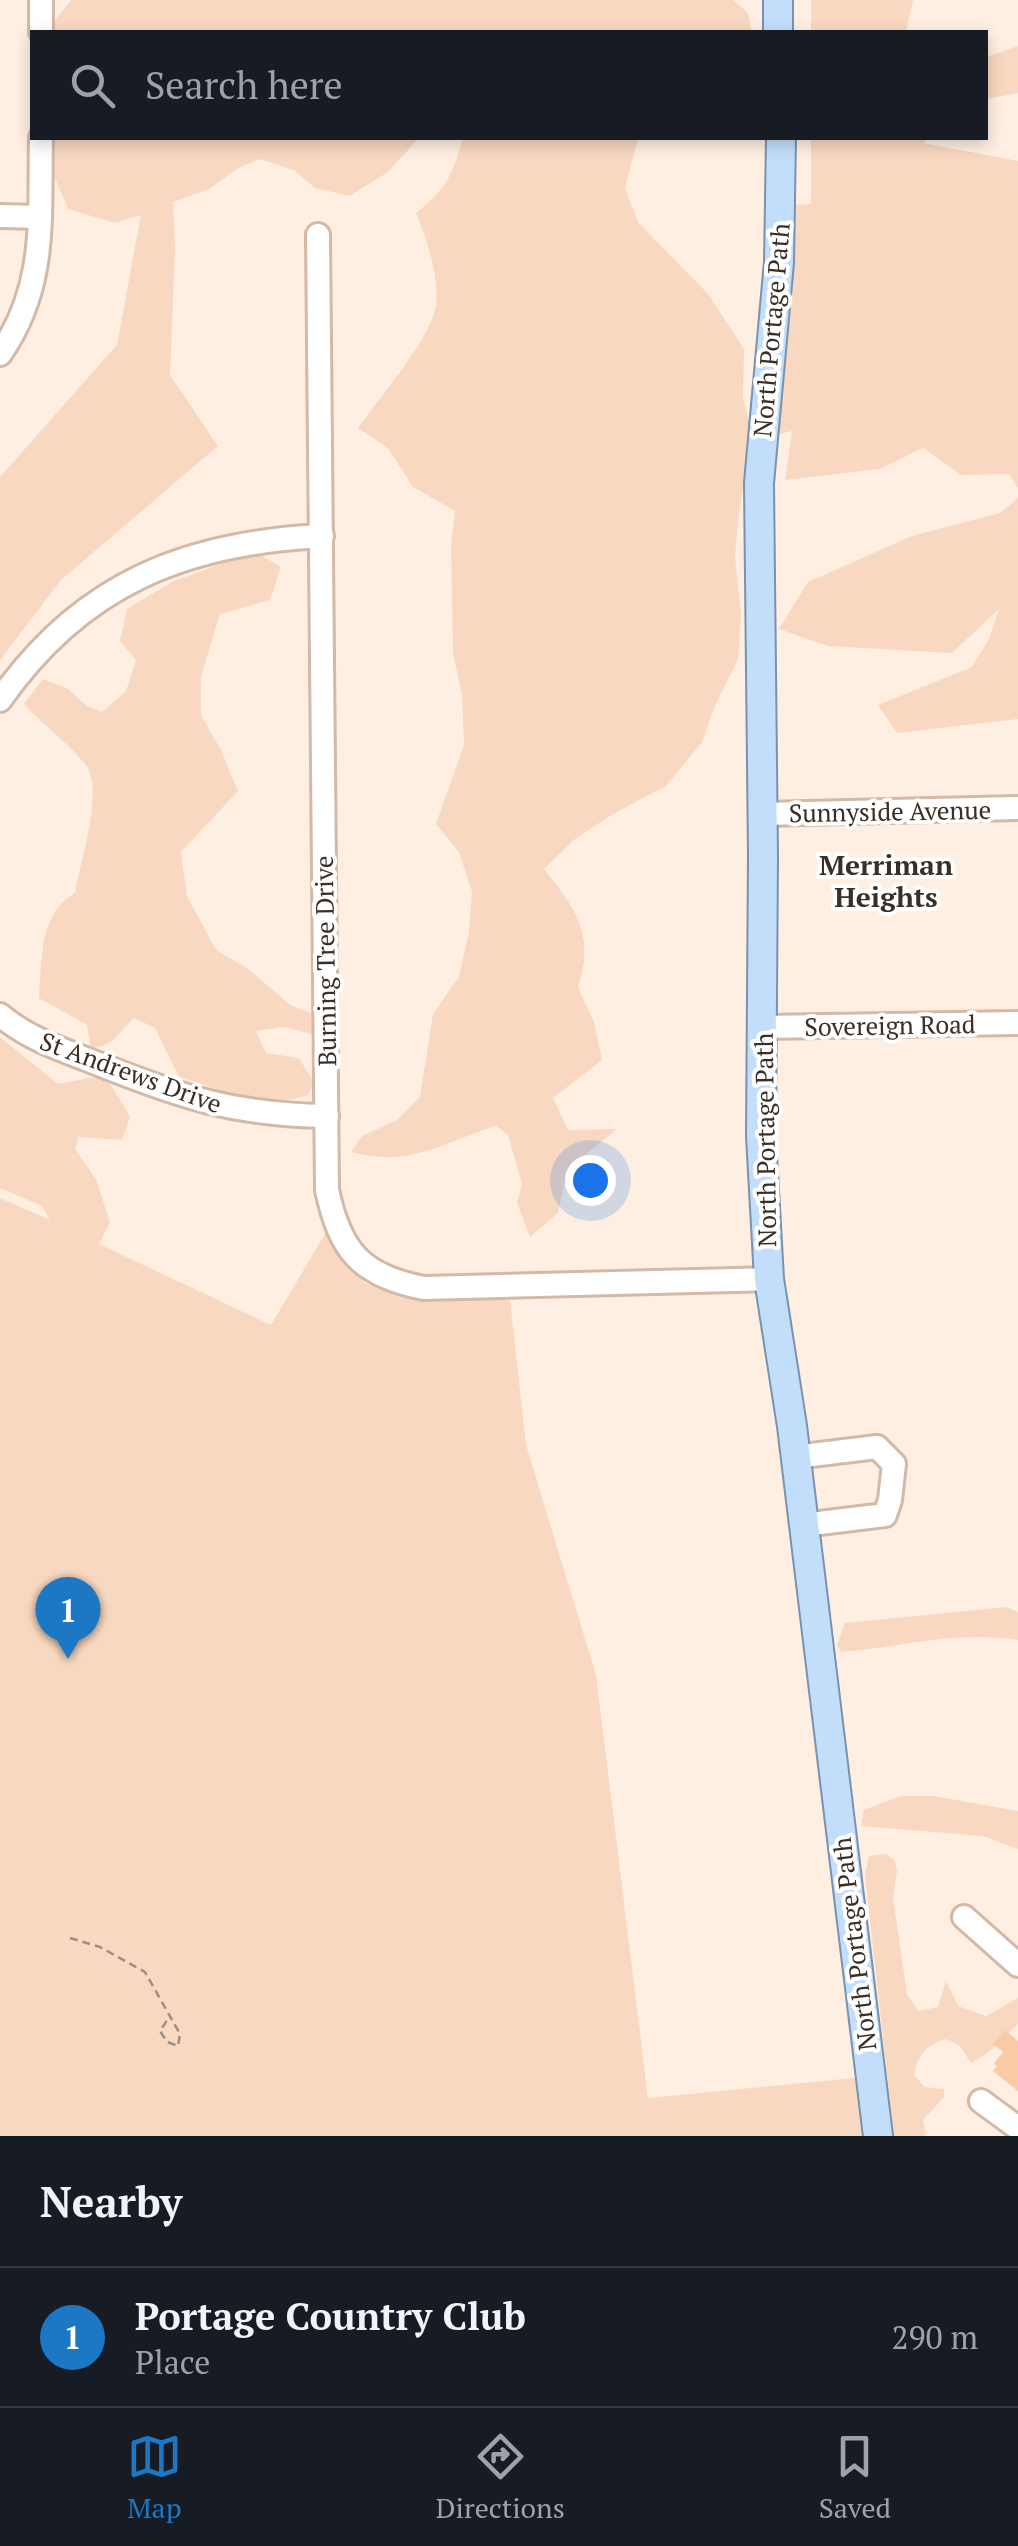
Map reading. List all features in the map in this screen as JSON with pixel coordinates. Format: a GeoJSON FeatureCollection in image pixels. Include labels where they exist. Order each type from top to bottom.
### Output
{"type":"FeatureCollection","features":[{"type":"Feature","properties":{"kind":"main road"},"geometry":{"type":"LineString","coordinates":[[778,0],[778,30]]}},
{"type":"Feature","properties":{"kind":"main road","name":"North Portage Path"},"geometry":{"type":"LineString","coordinates":[[781,140],[780,262],[759,483],[761,1136],[769,1279],[796,1457],[878,2136]]}},
{"type":"Feature","properties":{"kind":"street"},"geometry":{"type":"LineString","coordinates":[[40,30],[41,0]]}},
{"type":"Feature","properties":{"kind":"street"},"geometry":{"type":"LineString","coordinates":[[0,354],[31,297],[36,272],[40,140]]}},
{"type":"Feature","properties":{"kind":"street"},"geometry":{"type":"LineString","coordinates":[[0,216],[40,217]]}},
{"type":"Feature","properties":{"kind":"street","name":"Burning Tree Drive"},"geometry":{"type":"LineString","coordinates":[[318,236],[326,1190],[333,1220],[347,1250],[370,1271],[398,1283],[424,1288],[769,1279]]}},
{"type":"Feature","properties":{"kind":"street"},"geometry":{"type":"LineString","coordinates":[[0,700],[19,672],[61,631],[104,596],[148,573],[200,552],[231,545],[322,536]]}},
{"type":"Feature","properties":{"kind":"street","name":"Sunnyside Avenue"},"geometry":{"type":"LineString","coordinates":[[763,814],[1018,808]]}},
{"type":"Feature","properties":{"kind":"street","name":"St Andrews Drive"},"geometry":{"type":"LineString","coordinates":[[0,1016],[56,1048],[212,1106],[276,1116],[327,1116]]}},
{"type":"Feature","properties":{"kind":"street","name":"Sovereign Road"},"geometry":{"type":"LineString","coordinates":[[762,1028],[1018,1023]]}},
{"type":"Feature","properties":{"kind":"street"},"geometry":{"type":"LineString","coordinates":[[796,1457],[877,1447],[894,1464],[885,1515],[803,1525]]}},
{"type":"Feature","properties":{"kind":"street"},"geometry":{"type":"LineString","coordinates":[[964,1917],[1018,1965]]}},
{"type":"Feature","properties":{"kind":"street"},"geometry":{"type":"LineString","coordinates":[[981,2100],[1018,2128]]}},
{"type":"Feature","properties":{"kind":"path"},"geometry":{"type":"LineString","coordinates":[[70,1938],[100,1947],[146,1972],[180,2034],[178,2046],[168,2042],[160,2030],[169,2017]]}},
{"type":"Feature","properties":{"kind":"shaded area"},"geometry":{"type":"Polygon","coordinates":[[[71,0],[733,0],[748,13],[752,30],[54,30],[54,21],[71,0]]]}},
{"type":"Feature","properties":{"kind":"shaded area"},"geometry":{"type":"Polygon","coordinates":[[[811,0],[913,0],[906,30],[811,30],[811,0]]]}},
{"type":"Feature","properties":{"kind":"shaded area"},"geometry":{"type":"Polygon","coordinates":[[[1018,46],[1018,93],[988,99],[988,56],[1018,46]]]}},
{"type":"Feature","properties":{"kind":"shaded area"},"geometry":{"type":"Polygon","coordinates":[[[52,140],[417,140],[388,172],[350,196],[315,188],[294,170],[259,159],[209,189],[173,202],[170,375],[218,446],[61,580],[0,660],[0,477],[117,345],[141,215],[115,223],[68,209],[51,169],[52,140]]]}},
{"type":"Feature","properties":{"kind":"shaded area"},"geometry":{"type":"Polygon","coordinates":[[[462,140],[637,140],[625,188],[638,222],[708,294],[744,349],[743,398],[753,437],[739,510],[735,557],[741,615],[738,659],[702,742],[666,786],[575,839],[544,869],[573,910],[583,937],[583,969],[578,987],[594,1022],[602,1060],[553,1098],[568,1130],[617,1129],[578,1161],[564,1184],[558,1213],[530,1237],[517,1203],[522,1184],[508,1135],[496,1126],[409,1155],[351,1152],[362,1136],[397,1120],[420,1097],[433,1014],[459,977],[469,932],[472,892],[459,852],[436,824],[464,745],[462,695],[453,653],[451,544],[455,511],[413,487],[388,448],[358,428],[415,350],[433,317],[434,269],[416,213],[435,196],[455,162],[462,140]]]}},
{"type":"Feature","properties":{"kind":"shaded area"},"geometry":{"type":"Polygon","coordinates":[[[811,140],[926,140],[923,143],[1018,161],[1018,488],[1009,474],[961,475],[923,448],[880,469],[785,480],[792,431],[771,436],[790,205],[811,204],[811,140]]]}},
{"type":"Feature","properties":{"kind":"shaded area"},"geometry":{"type":"Polygon","coordinates":[[[1018,498],[1018,719],[897,733],[878,705],[972,667],[989,639],[999,609],[952,653],[828,646],[779,629],[808,582],[912,536],[1000,513],[1018,498]]]}},
{"type":"Feature","properties":{"kind":"shaded area"},"geometry":{"type":"Polygon","coordinates":[[[254,551],[281,567],[270,600],[220,614],[201,677],[201,715],[238,791],[181,852],[187,896],[216,950],[247,968],[290,1005],[313,1014],[311,1034],[284,1027],[256,1031],[266,1053],[299,1058],[314,1083],[308,1095],[276,1100],[243,1096],[179,1077],[155,1028],[134,1018],[111,1042],[91,1050],[87,1025],[39,998],[44,939],[54,913],[75,893],[93,790],[85,764],[24,704],[43,679],[68,689],[86,705],[102,712],[126,691],[136,660],[120,641],[127,609],[172,582],[254,551]]]}},
{"type":"Feature","properties":{"kind":"shaded area"},"geometry":{"type":"Polygon","coordinates":[[[0,1037],[58,1084],[105,1075],[130,1117],[122,1140],[79,1137],[75,1149],[96,1179],[110,1222],[99,1244],[271,1325],[328,1229],[364,1283],[412,1298],[510,1300],[526,1445],[596,1675],[648,2098],[864,2077],[871,2136],[0,2136],[0,1198],[50,1220],[42,1206],[0,1188],[0,1037]]]}},
{"type":"Feature","properties":{"kind":"shaded area"},"geometry":{"type":"Polygon","coordinates":[[[1006,1607],[1018,1612],[1018,1640],[951,1638],[841,1652],[837,1645],[845,1623],[1006,1607]]]}},
{"type":"Feature","properties":{"kind":"shaded area"},"geometry":{"type":"Polygon","coordinates":[[[900,1796],[933,1796],[1018,1811],[1018,1849],[983,1836],[861,1826],[864,1810],[900,1796]]]}},
{"type":"Feature","properties":{"kind":"shaded area"},"geometry":{"type":"Polygon","coordinates":[[[886,1854],[894,1860],[897,1871],[893,1898],[907,1994],[918,2011],[938,2007],[946,1981],[958,2006],[986,2016],[1018,1998],[1018,2024],[989,2052],[971,2063],[959,2045],[946,2039],[928,2047],[921,2056],[914,2075],[925,2087],[944,2089],[944,2097],[923,2120],[926,2136],[894,2136],[865,1875],[869,1856],[886,1854]]]}},
{"type":"Feature","properties":{"kind":"building"},"geometry":{"type":"Polygon","coordinates":[[[1005,2030],[1018,2041],[1018,2091],[993,2071],[1003,2052],[993,2044],[1005,2030]]]}},
{"type":"Feature","properties":{"kind":"place","name":"Portage Country Club"},"geometry":{"type":"Point","coordinates":[68,1659]}},
{"type":"Feature","properties":{"kind":"district","name":"Merriman Heights"},"geometry":{"type":"Point","coordinates":[886,880]}}]}
